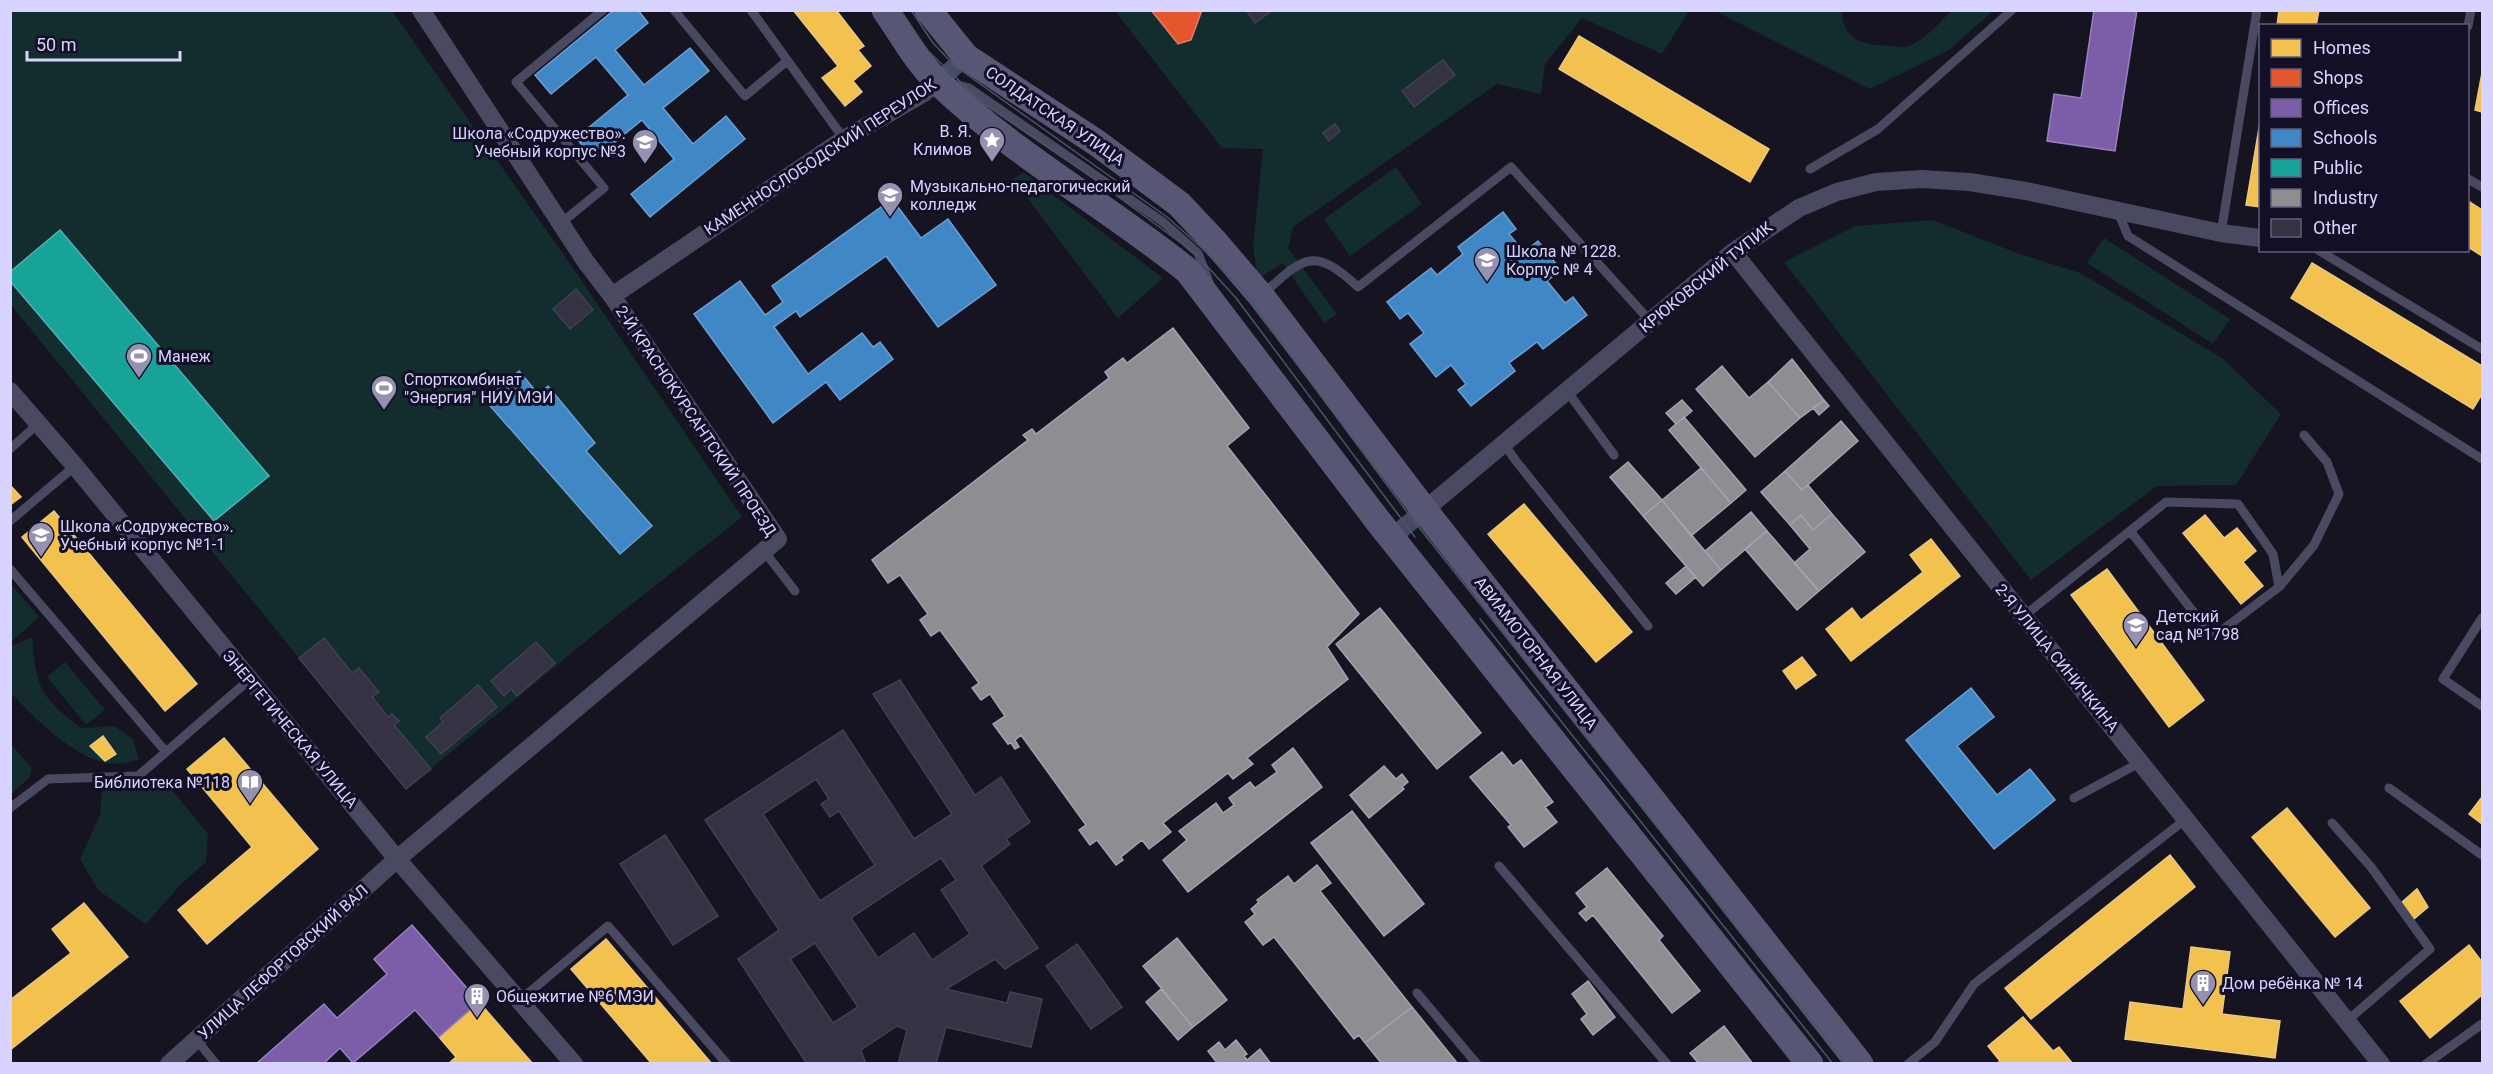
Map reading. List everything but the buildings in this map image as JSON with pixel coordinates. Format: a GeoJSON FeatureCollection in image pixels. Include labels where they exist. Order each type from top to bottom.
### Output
{"type":"FeatureCollection","features":[{"type":"Feature","properties":{"kind":"main road"},"geometry":{"type":"LineString","coordinates":[[885,10],[938,82],[999,134],[1149,240],[1188,271],[1391,538],[1810,1064]]}},
{"type":"Feature","properties":{"kind":"main road","name":"СОЛДАТСКАЯ УЛИЦА"},"geometry":{"type":"LineString","coordinates":[[928,10],[966,57],[1097,143],[1179,204],[1214,242]]}},
{"type":"Feature","properties":{"kind":"main road","name":"АВИАМОТОРНАЯ УЛИЦА"},"geometry":{"type":"LineString","coordinates":[[1214,242],[1261,296],[1425,511],[1860,1064]]}},
{"type":"Feature","properties":{"kind":"street","name":"2-Й КРАСНОКУРСАНТСКИЙ ПРОЕЗД"},"geometry":{"type":"LineString","coordinates":[[397,859],[778,539],[561,223],[421,10]]}},
{"type":"Feature","properties":{"kind":"street","name":"КАМЕННОСЛОБОДСКИЙ ПЕРЕУЛОК"},"geometry":{"type":"LineString","coordinates":[[612,296],[844,139],[924,93],[966,57]]}},
{"type":"Feature","properties":{"kind":"street","name":"КРЮКОВСКИЙ ТУПИК"},"geometry":{"type":"LineString","coordinates":[[1391,538],[1733,252],[1799,208],[1837,192],[1876,183],[1922,179],[1969,182],[2026,191],[2221,233],[2259,238]]}},
{"type":"Feature","properties":{"kind":"street","name":"2-Я УЛИЦА СИНИЧКИНА"},"geometry":{"type":"LineString","coordinates":[[1733,252],[2381,1064]]}},
{"type":"Feature","properties":{"kind":"street","name":"ЭНЕРГЕТИЧЕСКАЯ УЛИЦА"},"geometry":{"type":"LineString","coordinates":[[10,391],[75,466],[397,859],[573,1064]]}},
{"type":"Feature","properties":{"kind":"street","name":"УЛИЦА ЛЕФОРТОВСКИЙ ВАЛ"},"geometry":{"type":"LineString","coordinates":[[169,1064],[397,859]]}},
{"type":"Feature","properties":{"kind":"lane"},"geometry":{"type":"LineString","coordinates":[[561,223],[604,188],[516,82],[603,10]]}},
{"type":"Feature","properties":{"kind":"lane"},"geometry":{"type":"LineString","coordinates":[[674,10],[745,96],[788,61]]}},
{"type":"Feature","properties":{"kind":"lane"},"geometry":{"type":"LineString","coordinates":[[751,10],[844,139]]}},
{"type":"Feature","properties":{"kind":"lane"},"geometry":{"type":"LineString","coordinates":[[1810,169],[1878,129],[2012,10]]}},
{"type":"Feature","properties":{"kind":"lane"},"geometry":{"type":"LineString","coordinates":[[2221,233],[2257,10]]}},
{"type":"Feature","properties":{"kind":"lane"},"geometry":{"type":"LineString","coordinates":[[938,82],[969,88],[1163,222],[1198,253],[1220,313]]}},
{"type":"Feature","properties":{"kind":"lane"},"geometry":{"type":"LineString","coordinates":[[1261,296],[1294,266],[1309,261],[1324,263],[1340,270],[1358,287],[1511,167],[1650,321]]}},
{"type":"Feature","properties":{"kind":"lane"},"geometry":{"type":"LineString","coordinates":[[2118,212],[2128,236],[2482,459]]}},
{"type":"Feature","properties":{"kind":"lane"},"geometry":{"type":"LineString","coordinates":[[2321,252],[2482,349]]}},
{"type":"Feature","properties":{"kind":"lane"},"geometry":{"type":"LineString","coordinates":[[1567,391],[1614,455]]}},
{"type":"Feature","properties":{"kind":"lane"},"geometry":{"type":"LineString","coordinates":[[10,449],[39,423]]}},
{"type":"Feature","properties":{"kind":"lane"},"geometry":{"type":"LineString","coordinates":[[2131,532],[2213,637],[2278,586],[2314,545],[2339,494],[2327,462],[2304,435]]}},
{"type":"Feature","properties":{"kind":"lane"},"geometry":{"type":"LineString","coordinates":[[1504,444],[1648,626]]}},
{"type":"Feature","properties":{"kind":"lane"},"geometry":{"type":"LineString","coordinates":[[10,521],[75,466]]}},
{"type":"Feature","properties":{"kind":"lane"},"geometry":{"type":"LineString","coordinates":[[2024,616],[2166,502],[2238,504],[2273,554],[2278,586]]}},
{"type":"Feature","properties":{"kind":"lane"},"geometry":{"type":"LineString","coordinates":[[764,551],[795,591]]}},
{"type":"Feature","properties":{"kind":"lane"},"geometry":{"type":"LineString","coordinates":[[10,569],[166,752]]}},
{"type":"Feature","properties":{"kind":"lane"},"geometry":{"type":"LineString","coordinates":[[2482,618],[2444,679],[2482,706]]}},
{"type":"Feature","properties":{"kind":"lane"},"geometry":{"type":"LineString","coordinates":[[10,808],[48,779],[138,776],[249,680]]}},
{"type":"Feature","properties":{"kind":"lane"},"geometry":{"type":"LineString","coordinates":[[2074,798],[2141,762]]}},
{"type":"Feature","properties":{"kind":"lane"},"geometry":{"type":"LineString","coordinates":[[2389,788],[2482,855]]}},
{"type":"Feature","properties":{"kind":"lane"},"geometry":{"type":"LineString","coordinates":[[1908,1064],[1935,1042],[1974,984],[2186,819]]}},
{"type":"Feature","properties":{"kind":"lane"},"geometry":{"type":"LineString","coordinates":[[2332,823],[2371,867],[2430,948],[2347,1021]]}},
{"type":"Feature","properties":{"kind":"lane"},"geometry":{"type":"LineString","coordinates":[[1499,866],[1667,1064]]}},
{"type":"Feature","properties":{"kind":"lane"},"geometry":{"type":"LineString","coordinates":[[519,1001],[608,926],[727,1064]]}},
{"type":"Feature","properties":{"kind":"lane"},"geometry":{"type":"LineString","coordinates":[[1417,993],[1477,1064]]}},
{"type":"Feature","properties":{"kind":"lane"},"geometry":{"type":"LineString","coordinates":[[2426,1064],[2482,1024]]}},
{"type":"Feature","properties":{"kind":"lane"},"geometry":{"type":"LineString","coordinates":[[196,1039],[216,1064]]}},
{"type":"Feature","properties":{"kind":"green space","name":"Спорткомбинат \"Энергия\" НИУ МЭИ"},"geometry":{"type":"Polygon","coordinates":[[[10,11],[392,11],[575,271],[742,517],[613,619],[406,789],[11,305],[10,11]]]}},
{"type":"Feature","properties":{"kind":"green space"},"geometry":{"type":"Polygon","coordinates":[[[1115,11],[1689,11],[1662,54],[1582,18],[1545,64],[1541,94],[1497,84],[1293,227],[1288,248],[1337,314],[1324,323],[1283,263],[1258,279],[1253,247],[1263,149],[1222,148],[1115,11]]]}},
{"type":"Feature","properties":{"kind":"green space"},"geometry":{"type":"Polygon","coordinates":[[[1715,11],[1842,11],[1846,29],[1857,39],[1872,44],[1902,47],[1921,39],[1951,11],[1993,11],[1949,50],[1870,89],[1715,11]]]}},
{"type":"Feature","properties":{"kind":"green space"},"geometry":{"type":"Polygon","coordinates":[[[1396,167],[1422,204],[1350,256],[1324,219],[1396,167]]]}},
{"type":"Feature","properties":{"kind":"green space"},"geometry":{"type":"Polygon","coordinates":[[[1023,172],[1163,278],[1118,318],[1013,179],[1023,172]]]}},
{"type":"Feature","properties":{"kind":"green space"},"geometry":{"type":"Polygon","coordinates":[[[1933,220],[2017,253],[2080,273],[2222,358],[2281,414],[2236,485],[2157,486],[2031,580],[1784,262],[1855,226],[1933,220]]]}},
{"type":"Feature","properties":{"kind":"green space"},"geometry":{"type":"Polygon","coordinates":[[[2104,238],[2230,319],[2213,344],[2087,263],[2104,238]]]}},
{"type":"Feature","properties":{"kind":"green space"},"geometry":{"type":"Polygon","coordinates":[[[11,584],[39,617],[10,642],[11,584]]]}},
{"type":"Feature","properties":{"kind":"green space"},"geometry":{"type":"Polygon","coordinates":[[[32,637],[38,680],[49,699],[81,728],[114,726],[133,739],[139,760],[110,764],[93,759],[54,734],[11,693],[11,646],[32,637]]]}},
{"type":"Feature","properties":{"kind":"green space"},"geometry":{"type":"Polygon","coordinates":[[[65,662],[105,710],[86,725],[47,677],[65,662]]]}},
{"type":"Feature","properties":{"kind":"green space"},"geometry":{"type":"Polygon","coordinates":[[[10,743],[32,768],[29,778],[11,794],[10,743]]]}},
{"type":"Feature","properties":{"kind":"green space"},"geometry":{"type":"Polygon","coordinates":[[[168,785],[208,834],[206,862],[180,885],[146,924],[98,890],[80,859],[100,815],[102,791],[168,785]]]}},
{"type":"Feature","properties":{"kind":"tram line"},"geometry":{"type":"LineString","coordinates":[[900,10],[928,51],[984,104],[1090,176],[1196,254],[1236,298],[1415,537]]}},
{"type":"Feature","properties":{"kind":"tram line"},"geometry":{"type":"LineString","coordinates":[[911,10],[933,43],[955,66],[1167,217],[1202,248],[1242,290],[1413,520],[1846,1064]]}},
{"type":"Feature","properties":{"kind":"tram line"},"geometry":{"type":"LineString","coordinates":[[1480,619],[1833,1064]]}},
{"type":"Feature","properties":{"kind":"place","name":"В. Я. Климов"},"geometry":{"type":"Point","coordinates":[992,163]}},
{"type":"Feature","properties":{"kind":"place","name":"Школа «Содружество». Учебный корпус №3"},"geometry":{"type":"Point","coordinates":[645,165]}},
{"type":"Feature","properties":{"kind":"place","name":"Музыкально-педагогический колледж"},"geometry":{"type":"Point","coordinates":[890,218]}},
{"type":"Feature","properties":{"kind":"place","name":"Школа № 1228. Корпус № 4"},"geometry":{"type":"Point","coordinates":[1487,283]}},
{"type":"Feature","properties":{"kind":"place","name":"Манеж"},"geometry":{"type":"Point","coordinates":[139,379]}},
{"type":"Feature","properties":{"kind":"place","name":"Спорткомбинат \"Энергия\" НИУ МЭИ"},"geometry":{"type":"Point","coordinates":[384,411]}},
{"type":"Feature","properties":{"kind":"place","name":"Школа «Содружество». Учебный корпус №1-1"},"geometry":{"type":"Point","coordinates":[41,558]}},
{"type":"Feature","properties":{"kind":"place","name":"Детский сад №1798"},"geometry":{"type":"Point","coordinates":[2136,648]}},
{"type":"Feature","properties":{"kind":"place","name":"Библиотека №118"},"geometry":{"type":"Point","coordinates":[250,805]}},
{"type":"Feature","properties":{"kind":"place","name":"Дом ребёнка № 14"},"geometry":{"type":"Point","coordinates":[2203,1006]}},
{"type":"Feature","properties":{"kind":"place","name":"Общежитие №6 МЭИ"},"geometry":{"type":"Point","coordinates":[477,1019]}}]}
